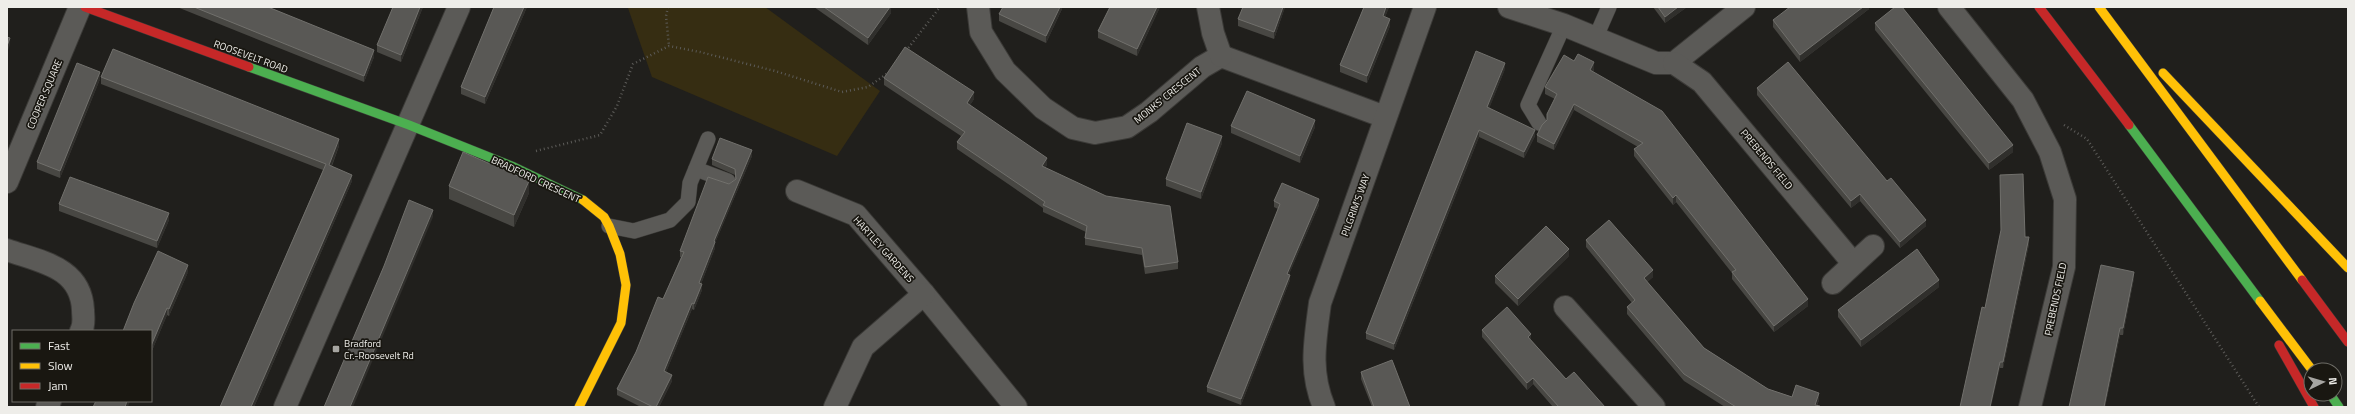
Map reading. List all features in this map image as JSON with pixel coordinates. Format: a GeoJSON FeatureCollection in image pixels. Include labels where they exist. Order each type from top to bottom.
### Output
{"type":"FeatureCollection","features":[{"type":"Feature","properties":{"kind":"main road","name":"ROOSEVELT ROAD"},"geometry":{"type":"LineString","coordinates":[[85,7],[409,125]]}},
{"type":"Feature","properties":{"kind":"main road"},"geometry":{"type":"LineString","coordinates":[[2039,7],[2080,58],[2306,362]]}},
{"type":"Feature","properties":{"kind":"main road"},"geometry":{"type":"LineString","coordinates":[[2100,7],[2348,268]]}},
{"type":"Feature","properties":{"kind":"main road"},"geometry":{"type":"LineString","coordinates":[[2100,7],[2348,342]]}},
{"type":"Feature","properties":{"kind":"main road","name":"BRADFORD CRESCENT"},"geometry":{"type":"LineString","coordinates":[[409,125],[514,167],[580,197],[604,217],[620,254],[626,285],[621,323],[579,407]]}},
{"type":"Feature","properties":{"kind":"main road"},"geometry":{"type":"LineString","coordinates":[[2234,265],[2314,407]]}},
{"type":"Feature","properties":{"kind":"street","name":"COOPER SQUARE"},"geometry":{"type":"LineString","coordinates":[[7,182],[80,7]]}},
{"type":"Feature","properties":{"kind":"street"},"geometry":{"type":"LineString","coordinates":[[285,407],[409,125],[459,7]]}},
{"type":"Feature","properties":{"kind":"street","name":"MONKS' CRESCENT"},"geometry":{"type":"LineString","coordinates":[[978,7],[981,32],[1005,71],[1043,108],[1073,128],[1095,133],[1128,127],[1149,112],[1202,67],[1221,56]]}},
{"type":"Feature","properties":{"kind":"street"},"geometry":{"type":"LineString","coordinates":[[1208,7],[1213,32],[1221,56],[1385,117]]}},
{"type":"Feature","properties":{"kind":"street","name":"PILGRIM'S WAY"},"geometry":{"type":"LineString","coordinates":[[1324,407],[1320,396],[1313,355],[1320,303],[1425,7]]}},
{"type":"Feature","properties":{"kind":"street"},"geometry":{"type":"LineString","coordinates":[[1509,7],[1564,25],[1656,63],[1674,62],[1744,7]]}},
{"type":"Feature","properties":{"kind":"street","name":"PREBENDS FIELD"},"geometry":{"type":"LineString","coordinates":[[1949,7],[2023,100],[2050,152],[2065,199],[2064,267],[2030,407]]}},
{"type":"Feature","properties":{"kind":"street","name":"PREBENDS FIELD"},"geometry":{"type":"LineString","coordinates":[[1674,62],[1702,82],[1853,263]]}},
{"type":"Feature","properties":{"kind":"street","name":"HARTLEY GARDENS"},"geometry":{"type":"LineString","coordinates":[[797,191],[856,216],[924,294],[1016,407]]}},
{"type":"Feature","properties":{"kind":"street"},"geometry":{"type":"LineString","coordinates":[[1833,282],[1873,246]]}},
{"type":"Feature","properties":{"kind":"street"},"geometry":{"type":"LineString","coordinates":[[7,250],[67,273],[82,295],[84,326],[82,330]]}},
{"type":"Feature","properties":{"kind":"street"},"geometry":{"type":"LineString","coordinates":[[836,407],[863,346],[924,294]]}},
{"type":"Feature","properties":{"kind":"street"},"geometry":{"type":"LineString","coordinates":[[1565,307],[1654,407]]}},
{"type":"Feature","properties":{"kind":"lane"},"geometry":{"type":"LineString","coordinates":[[1595,38],[1609,7]]}},
{"type":"Feature","properties":{"kind":"lane"},"geometry":{"type":"LineString","coordinates":[[1539,124],[1528,105],[1564,25]]}},
{"type":"Feature","properties":{"kind":"lane"},"geometry":{"type":"LineString","coordinates":[[609,226],[634,231],[670,220],[688,202],[690,183],[708,139]]}},
{"type":"Feature","properties":{"kind":"lane"},"geometry":{"type":"LineString","coordinates":[[696,168],[728,181]]}},
{"type":"Feature","properties":{"kind":"path"},"geometry":{"type":"LineString","coordinates":[[668,7],[666,16],[669,46]]}},
{"type":"Feature","properties":{"kind":"path"},"geometry":{"type":"LineString","coordinates":[[903,55],[940,7]]}},
{"type":"Feature","properties":{"kind":"path"},"geometry":{"type":"LineString","coordinates":[[514,167],[539,150],[600,135],[617,106],[633,64],[669,46],[700,52],[775,71],[842,92],[868,88],[894,67]]}},
{"type":"Feature","properties":{"kind":"path"},"geometry":{"type":"LineString","coordinates":[[2061,123],[2087,139],[2259,407]]}},
{"type":"Feature","properties":{"kind":"shaded area"},"geometry":{"type":"Polygon","coordinates":[[[765,7],[880,91],[837,156],[652,77],[628,8],[765,7]]]}},
{"type":"Feature","properties":{"kind":"building"},"geometry":{"type":"Polygon","coordinates":[[[194,7],[268,7],[374,50],[364,76],[194,7]]]}},
{"type":"Feature","properties":{"kind":"building"},"geometry":{"type":"Polygon","coordinates":[[[393,7],[420,7],[401,55],[377,45],[393,7]]]}},
{"type":"Feature","properties":{"kind":"building"},"geometry":{"type":"Polygon","coordinates":[[[494,7],[524,7],[485,97],[461,87],[494,7]]]}},
{"type":"Feature","properties":{"kind":"building"},"geometry":{"type":"Polygon","coordinates":[[[824,7],[890,7],[868,38],[824,7]]]}},
{"type":"Feature","properties":{"kind":"building"},"geometry":{"type":"Polygon","coordinates":[[[1003,7],[1060,7],[1046,36],[999,14],[1003,7]]]}},
{"type":"Feature","properties":{"kind":"building"},"geometry":{"type":"Polygon","coordinates":[[[1110,7],[1157,7],[1137,49],[1098,31],[1110,7]]]}},
{"type":"Feature","properties":{"kind":"building"},"geometry":{"type":"Polygon","coordinates":[[[1243,7],[1283,7],[1274,32],[1238,19],[1243,7]]]}},
{"type":"Feature","properties":{"kind":"building"},"geometry":{"type":"Polygon","coordinates":[[[1364,7],[1386,7],[1383,16],[1390,19],[1367,76],[1340,65],[1364,7]]]}},
{"type":"Feature","properties":{"kind":"building"},"geometry":{"type":"Polygon","coordinates":[[[1658,7],[1678,7],[1665,17],[1658,7]]]}},
{"type":"Feature","properties":{"kind":"building"},"geometry":{"type":"Polygon","coordinates":[[[1790,7],[1863,7],[1800,55],[1773,20],[1790,7]]]}},
{"type":"Feature","properties":{"kind":"building"},"geometry":{"type":"Polygon","coordinates":[[[1895,7],[1902,7],[2013,145],[1989,163],[1875,23],[1895,7]]]}},
{"type":"Feature","properties":{"kind":"building"},"geometry":{"type":"Polygon","coordinates":[[[7,37],[10,38],[7,46],[7,37]]]}},
{"type":"Feature","properties":{"kind":"building"},"geometry":{"type":"Polygon","coordinates":[[[905,47],[974,92],[967,103],[1047,158],[1042,166],[1106,196],[1170,206],[1178,262],[1145,267],[1142,248],[1085,238],[1087,226],[1043,205],[1045,202],[957,142],[965,132],[884,78],[905,47]]]}},
{"type":"Feature","properties":{"kind":"building"},"geometry":{"type":"Polygon","coordinates":[[[113,49],[339,139],[329,165],[352,175],[251,407],[220,407],[326,164],[101,77],[113,49]]]}},
{"type":"Feature","properties":{"kind":"building"},"geometry":{"type":"Polygon","coordinates":[[[1476,51],[1505,63],[1487,107],[1535,130],[1524,152],[1479,130],[1394,344],[1366,333],[1476,51]]]}},
{"type":"Feature","properties":{"kind":"building"},"geometry":{"type":"Polygon","coordinates":[[[1578,54],[1594,62],[1590,70],[1662,111],[1808,299],[1774,326],[1732,272],[1736,270],[1676,195],[1673,198],[1634,149],[1643,143],[1574,104],[1554,144],[1537,135],[1542,125],[1547,120],[1547,114],[1557,94],[1545,87],[1564,55],[1574,61],[1578,54]]]}},
{"type":"Feature","properties":{"kind":"building"},"geometry":{"type":"Polygon","coordinates":[[[1788,62],[1887,181],[1891,178],[1926,220],[1900,242],[1860,194],[1851,201],[1757,88],[1788,62]]]}},
{"type":"Feature","properties":{"kind":"building"},"geometry":{"type":"Polygon","coordinates":[[[77,63],[100,72],[60,171],[37,162],[77,63]]]}},
{"type":"Feature","properties":{"kind":"building"},"geometry":{"type":"Polygon","coordinates":[[[1247,91],[1315,120],[1300,156],[1231,126],[1247,91]]]}},
{"type":"Feature","properties":{"kind":"building"},"geometry":{"type":"Polygon","coordinates":[[[1187,123],[1222,136],[1201,192],[1166,179],[1187,123]]]}},
{"type":"Feature","properties":{"kind":"building"},"geometry":{"type":"Polygon","coordinates":[[[720,138],[752,150],[714,241],[715,242],[699,283],[702,284],[694,304],[692,303],[664,371],[672,375],[656,407],[653,407],[617,389],[636,352],[658,297],[663,299],[684,252],[680,251],[708,177],[729,184],[736,179],[735,169],[712,159],[720,138]]]}},
{"type":"Feature","properties":{"kind":"building"},"geometry":{"type":"Polygon","coordinates":[[[463,152],[529,181],[514,215],[449,186],[463,152]]]}},
{"type":"Feature","properties":{"kind":"building"},"geometry":{"type":"Polygon","coordinates":[[[2023,174],[2025,237],[2029,237],[2003,362],[2000,362],[1990,407],[1960,407],[1982,307],[1985,308],[2001,230],[2000,175],[2023,174]]]}},
{"type":"Feature","properties":{"kind":"building"},"geometry":{"type":"Polygon","coordinates":[[[70,177],[169,213],[157,241],[59,204],[70,177]]]}},
{"type":"Feature","properties":{"kind":"building"},"geometry":{"type":"Polygon","coordinates":[[[1282,183],[1319,199],[1287,274],[1290,275],[1241,399],[1207,387],[1280,204],[1274,201],[1282,183]]]}},
{"type":"Feature","properties":{"kind":"building"},"geometry":{"type":"Polygon","coordinates":[[[409,200],[433,210],[350,407],[324,407],[384,266],[409,200]]]}},
{"type":"Feature","properties":{"kind":"building"},"geometry":{"type":"Polygon","coordinates":[[[1609,220],[1653,270],[1644,278],[1704,348],[1768,389],[1792,397],[1796,385],[1819,393],[1815,405],[1820,407],[1736,407],[1684,374],[1627,307],[1635,300],[1586,240],[1609,220]]]}},
{"type":"Feature","properties":{"kind":"building"},"geometry":{"type":"Polygon","coordinates":[[[1546,226],[1569,249],[1518,299],[1495,276],[1546,226]]]}},
{"type":"Feature","properties":{"kind":"building"},"geometry":{"type":"Polygon","coordinates":[[[1917,249],[1939,280],[1861,340],[1838,310],[1917,249]]]}},
{"type":"Feature","properties":{"kind":"building"},"geometry":{"type":"Polygon","coordinates":[[[158,251],[188,265],[152,344],[152,330],[123,330],[158,251]]]}},
{"type":"Feature","properties":{"kind":"building"},"geometry":{"type":"Polygon","coordinates":[[[2101,265],[2134,272],[2123,328],[2120,328],[2104,407],[2069,407],[2101,265]]]}},
{"type":"Feature","properties":{"kind":"building"},"geometry":{"type":"Polygon","coordinates":[[[1507,307],[1531,334],[1528,337],[1566,379],[1574,372],[1605,407],[1559,407],[1533,378],[1527,383],[1482,330],[1507,307]]]}},
{"type":"Feature","properties":{"kind":"building"},"geometry":{"type":"Polygon","coordinates":[[[1392,360],[1410,407],[1374,407],[1361,372],[1392,360]]]}},
{"type":"Feature","properties":{"kind":"building"},"geometry":{"type":"Polygon","coordinates":[[[96,402],[127,402],[125,407],[93,407],[96,402]]]}},
{"type":"Feature","properties":{"kind":"traffic: fast"},"geometry":{"type":"LineString","coordinates":[[249,67],[409,125],[514,167],[583,200]]}},
{"type":"Feature","properties":{"kind":"traffic: fast"},"geometry":{"type":"LineString","coordinates":[[2129,125],[2260,301]]}},
{"type":"Feature","properties":{"kind":"traffic: fast"},"geometry":{"type":"LineString","coordinates":[[2336,402],[2339,407]]}},
{"type":"Feature","properties":{"kind":"traffic: slow"},"geometry":{"type":"LineString","coordinates":[[2099,7],[2302,280]]}},
{"type":"Feature","properties":{"kind":"traffic: slow"},"geometry":{"type":"LineString","coordinates":[[2163,73],[2348,268]]}},
{"type":"Feature","properties":{"kind":"traffic: slow"},"geometry":{"type":"LineString","coordinates":[[579,407],[621,323],[626,285],[620,254],[609,226],[604,217],[583,200]]}},
{"type":"Feature","properties":{"kind":"traffic: slow"},"geometry":{"type":"LineString","coordinates":[[2260,301],[2306,362]]}},
{"type":"Feature","properties":{"kind":"traffic: jam"},"geometry":{"type":"LineString","coordinates":[[85,7],[249,67]]}},
{"type":"Feature","properties":{"kind":"traffic: jam"},"geometry":{"type":"LineString","coordinates":[[2039,7],[2129,125]]}},
{"type":"Feature","properties":{"kind":"traffic: jam"},"geometry":{"type":"LineString","coordinates":[[2302,280],[2348,342]]}},
{"type":"Feature","properties":{"kind":"traffic: jam"},"geometry":{"type":"LineString","coordinates":[[2279,345],[2314,407]]}},
{"type":"Feature","properties":{"kind":"place","name":"Bradford Cr.-Roosevelt Rd"},"geometry":{"type":"Point","coordinates":[336,349]}}]}
